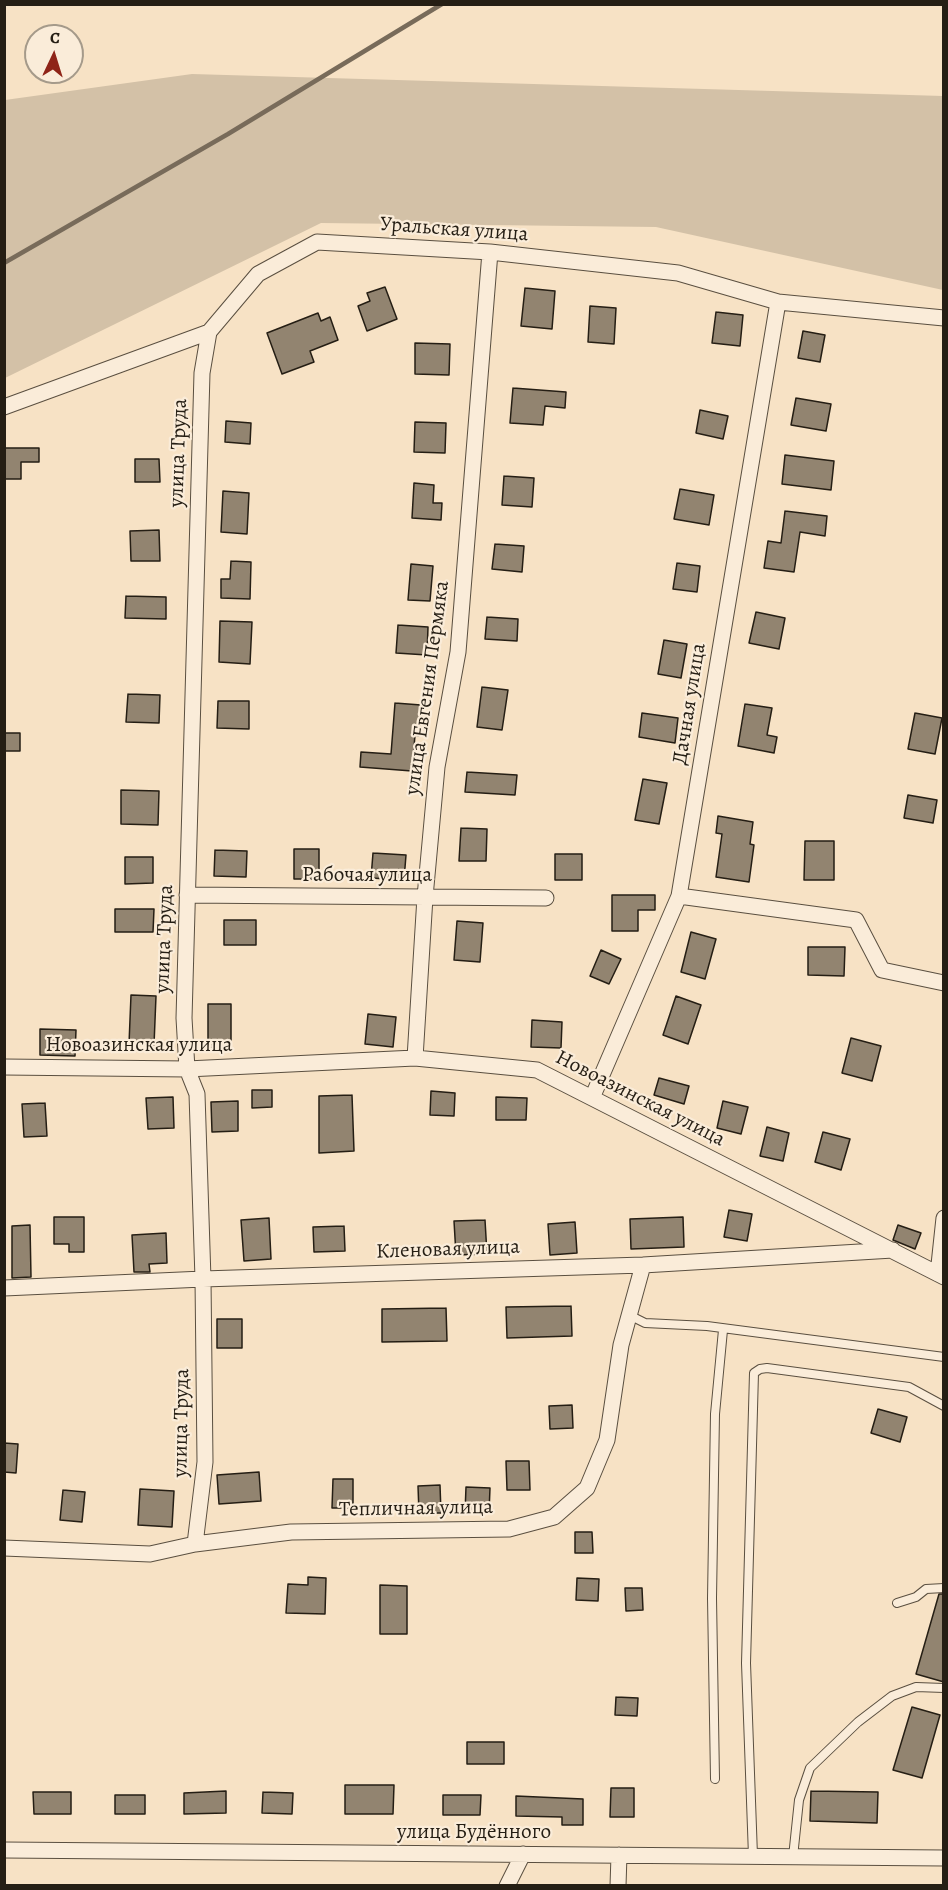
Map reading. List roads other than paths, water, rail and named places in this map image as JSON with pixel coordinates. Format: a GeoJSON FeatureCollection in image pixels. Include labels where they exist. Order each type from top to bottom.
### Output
{"type":"FeatureCollection","features":[{"type":"Feature","properties":{"kind":"street","name":"Уральская улица"},"geometry":{"type":"LineString","coordinates":[[4,407],[208,332],[258,274],[317,242],[490,252],[678,273],[778,302],[944,318]]}},
{"type":"Feature","properties":{"kind":"street","name":"улица Евгения Пермяка"},"geometry":{"type":"LineString","coordinates":[[415,1058],[425,897],[437,767],[458,652],[490,252]]}},
{"type":"Feature","properties":{"kind":"street","name":"Дачная улица"},"geometry":{"type":"LineString","coordinates":[[592,1098],[679,896],[778,302]]}},
{"type":"Feature","properties":{"kind":"street","name":"улица Труда"},"geometry":{"type":"LineString","coordinates":[[195,1544],[205,1462],[203,1279],[197,1094],[187,1069],[184,1018],[202,373],[208,332]]}},
{"type":"Feature","properties":{"kind":"street","name":"Рабочая улица"},"geometry":{"type":"LineString","coordinates":[[187,895],[546,898]]}},
{"type":"Feature","properties":{"kind":"street"},"geometry":{"type":"LineString","coordinates":[[679,896],[856,920],[882,970],[944,983]]}},
{"type":"Feature","properties":{"kind":"street","name":"Новоазинская улица"},"geometry":{"type":"LineString","coordinates":[[4,1067],[187,1069],[415,1058],[537,1070],[941,1275]]}},
{"type":"Feature","properties":{"kind":"street"},"geometry":{"type":"LineString","coordinates":[[941,1275],[944,1218]]}},
{"type":"Feature","properties":{"kind":"street","name":"Кленовая улица"},"geometry":{"type":"LineString","coordinates":[[4,1288],[644,1264],[893,1250]]}},
{"type":"Feature","properties":{"kind":"street","name":"Тепличная улица"},"geometry":{"type":"LineString","coordinates":[[4,1548],[150,1554],[195,1544],[291,1532],[508,1529],[554,1517],[587,1488],[607,1440],[621,1345],[644,1264]]}},
{"type":"Feature","properties":{"kind":"street","name":"улица Будённого"},"geometry":{"type":"LineString","coordinates":[[4,1850],[944,1858]]}},
{"type":"Feature","properties":{"kind":"street"},"geometry":{"type":"LineString","coordinates":[[507,1886],[523,1854]]}},
{"type":"Feature","properties":{"kind":"street"},"geometry":{"type":"LineString","coordinates":[[618,1886],[620,1855]]}},
{"type":"Feature","properties":{"kind":"lane"},"geometry":{"type":"LineString","coordinates":[[629,1315],[645,1323],[685,1324],[944,1357]]}},
{"type":"Feature","properties":{"kind":"lane"},"geometry":{"type":"LineString","coordinates":[[715,1779],[712,1598],[715,1414],[723,1330]]}},
{"type":"Feature","properties":{"kind":"lane"},"geometry":{"type":"LineString","coordinates":[[753,1856],[746,1663],[754,1373],[767,1368],[909,1387],[944,1406]]}},
{"type":"Feature","properties":{"kind":"lane"},"geometry":{"type":"LineString","coordinates":[[897,1603],[916,1597],[926,1589],[944,1588]]}},
{"type":"Feature","properties":{"kind":"lane"},"geometry":{"type":"LineString","coordinates":[[793,1857],[799,1800],[810,1768],[858,1722],[892,1696],[916,1687],[944,1689]]}},
{"type":"Feature","properties":{"kind":"waterway"},"geometry":{"type":"LineString","coordinates":[[4,263],[228,134],[442,4]]}}]}
